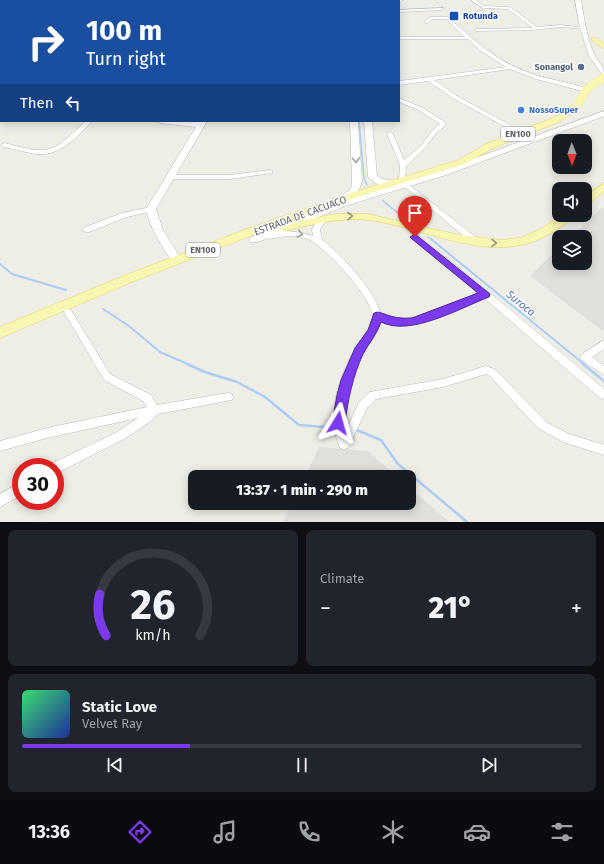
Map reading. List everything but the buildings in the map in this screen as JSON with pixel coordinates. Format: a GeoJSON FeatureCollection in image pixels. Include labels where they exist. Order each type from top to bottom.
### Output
{"type":"FeatureCollection","features":[{"type":"Feature","properties":{"kind":"main road"},"geometry":{"type":"LineString","coordinates":[[579,1],[583,28],[592,56],[604,73]]}},
{"type":"Feature","properties":{"kind":"main road"},"geometry":{"type":"LineString","coordinates":[[579,1],[594,39],[604,48]]}},
{"type":"Feature","properties":{"kind":"main road"},"geometry":{"type":"LineString","coordinates":[[592,56],[604,61]]}},
{"type":"Feature","properties":{"kind":"main road","name":"EN100"},"geometry":{"type":"LineString","coordinates":[[462,162],[471,155],[520,133],[562,118],[576,107],[586,90],[593,83],[604,77]]}},
{"type":"Feature","properties":{"kind":"main road","name":"ESTRADA DE CACUACO"},"geometry":{"type":"LineString","coordinates":[[0,342],[126,287],[254,240],[373,192],[462,162],[604,108]]}},
{"type":"Feature","properties":{"kind":"main road","name":"ESTRADA DE CACUACO"},"geometry":{"type":"LineString","coordinates":[[400,183],[463,166],[604,113]]}},
{"type":"Feature","properties":{"kind":"main road"},"geometry":{"type":"LineString","coordinates":[[177,260],[159,234],[152,220],[151,209],[202,123],[181,122]]}},
{"type":"Feature","properties":{"kind":"main road"},"geometry":{"type":"LineString","coordinates":[[344,198],[354,190],[358,182],[354,122]]}},
{"type":"Feature","properties":{"kind":"main road"},"geometry":{"type":"LineString","coordinates":[[368,122],[373,177],[380,182],[400,183]]}},
{"type":"Feature","properties":{"kind":"main road"},"geometry":{"type":"LineString","coordinates":[[592,196],[604,186]]}},
{"type":"Feature","properties":{"kind":"main road","name":"ESTRADA DE CACUACO"},"geometry":{"type":"LineString","coordinates":[[0,333],[108,286],[344,198],[373,192]]}},
{"type":"Feature","properties":{"kind":"main road","name":"ESTRADA DE CACUACO"},"geometry":{"type":"LineString","coordinates":[[284,227],[323,219],[354,216],[387,220],[475,241],[504,243],[532,238],[560,222]]}},
{"type":"Feature","properties":{"kind":"street"},"geometry":{"type":"LineString","coordinates":[[473,0],[486,7],[509,8],[536,28]]}},
{"type":"Feature","properties":{"kind":"street"},"geometry":{"type":"LineString","coordinates":[[400,11],[442,9]]}},
{"type":"Feature","properties":{"kind":"street"},"geometry":{"type":"LineString","coordinates":[[426,22],[431,18],[447,18],[486,54],[510,68],[532,76],[586,90]]}},
{"type":"Feature","properties":{"kind":"street"},"geometry":{"type":"LineString","coordinates":[[478,30],[560,26],[583,28]]}},
{"type":"Feature","properties":{"kind":"street"},"geometry":{"type":"LineString","coordinates":[[400,38],[469,38]]}},
{"type":"Feature","properties":{"kind":"street"},"geometry":{"type":"LineString","coordinates":[[400,83],[510,68]]}},
{"type":"Feature","properties":{"kind":"street"},"geometry":{"type":"LineString","coordinates":[[429,79],[455,97],[520,133]]}},
{"type":"Feature","properties":{"kind":"street"},"geometry":{"type":"LineString","coordinates":[[400,100],[421,109],[443,123],[442,126],[429,136],[423,147],[402,165]]}},
{"type":"Feature","properties":{"kind":"street"},"geometry":{"type":"LineString","coordinates":[[4,145],[40,152],[51,150],[58,147],[88,122]]}},
{"type":"Feature","properties":{"kind":"street"},"geometry":{"type":"LineString","coordinates":[[390,134],[402,165],[400,183],[475,241]]}},
{"type":"Feature","properties":{"kind":"street"},"geometry":{"type":"LineString","coordinates":[[169,177],[230,177],[270,172]]}},
{"type":"Feature","properties":{"kind":"street"},"geometry":{"type":"LineString","coordinates":[[86,230],[125,215],[151,209]]}},
{"type":"Feature","properties":{"kind":"street"},"geometry":{"type":"LineString","coordinates":[[318,240],[316,229],[323,219]]}},
{"type":"Feature","properties":{"kind":"street"},"geometry":{"type":"LineString","coordinates":[[254,240],[288,232],[303,234],[318,240],[366,291],[378,315],[388,321],[400,323],[412,322],[485,294]]}},
{"type":"Feature","properties":{"kind":"street"},"geometry":{"type":"LineString","coordinates":[[415,237],[541,340],[604,395]]}},
{"type":"Feature","properties":{"kind":"street"},"geometry":{"type":"LineString","coordinates":[[68,312],[107,377],[147,398],[155,410]]}},
{"type":"Feature","properties":{"kind":"street"},"geometry":{"type":"LineString","coordinates":[[378,315],[373,331],[359,351],[343,395],[338,423],[340,435],[344,444],[350,434],[360,408],[369,398],[374,395],[443,383],[486,370],[493,374],[542,424],[567,438],[604,450]]}},
{"type":"Feature","properties":{"kind":"street"},"geometry":{"type":"LineString","coordinates":[[604,344],[585,357],[604,371]]}},
{"type":"Feature","properties":{"kind":"street"},"geometry":{"type":"LineString","coordinates":[[0,446],[47,433],[155,410],[228,397]]}},
{"type":"Feature","properties":{"kind":"street"},"geometry":{"type":"LineString","coordinates":[[64,463],[84,452],[127,433],[144,422],[155,410]]}},
{"type":"Feature","properties":{"kind":"street"},"geometry":{"type":"LineString","coordinates":[[0,501],[12,494]]}},
{"type":"Feature","properties":{"kind":"shaded area"},"geometry":{"type":"Polygon","coordinates":[[[604,206],[603,331],[530,276],[552,255],[552,270],[592,270],[592,230],[578,230],[587,222],[592,222],[592,217],[604,206]]]}},
{"type":"Feature","properties":{"kind":"shaded area"},"geometry":{"type":"Polygon","coordinates":[[[319,447],[368,451],[389,470],[308,470],[319,447]]]}},
{"type":"Feature","properties":{"kind":"shaded area"},"geometry":{"type":"Polygon","coordinates":[[[416,493],[449,522],[283,522],[289,510],[416,510],[416,493]]]}},
{"type":"Feature","properties":{"kind":"waterway","name":"Suroca"},"geometry":{"type":"LineString","coordinates":[[359,122],[364,178],[367,185]]}},
{"type":"Feature","properties":{"kind":"waterway","name":"Suroca"},"geometry":{"type":"LineString","coordinates":[[382,200],[405,219]]}},
{"type":"Feature","properties":{"kind":"waterway","name":"Suroca"},"geometry":{"type":"LineString","coordinates":[[428,237],[432,240]]}},
{"type":"Feature","properties":{"kind":"waterway","name":"Suroca"},"geometry":{"type":"LineString","coordinates":[[431,239],[585,365]]}},
{"type":"Feature","properties":{"kind":"waterway"},"geometry":{"type":"LineString","coordinates":[[0,264],[12,274],[66,290]]}},
{"type":"Feature","properties":{"kind":"waterway"},"geometry":{"type":"LineString","coordinates":[[103,309],[129,326],[160,352],[190,365]]}},
{"type":"Feature","properties":{"kind":"waterway"},"geometry":{"type":"LineString","coordinates":[[187,364],[205,372],[237,382],[265,397],[299,425],[336,428]]}},
{"type":"Feature","properties":{"kind":"waterway","name":"Suroca"},"geometry":{"type":"LineString","coordinates":[[583,364],[604,381]]}},
{"type":"Feature","properties":{"kind":"waterway"},"geometry":{"type":"LineString","coordinates":[[354,429],[381,440],[398,464],[467,522]]}},
{"type":"Feature","properties":{"kind":"railway"},"geometry":{"type":"LineString","coordinates":[[435,0],[478,41],[507,63]]}},
{"type":"Feature","properties":{"kind":"railway"},"geometry":{"type":"LineString","coordinates":[[506,62],[517,68],[541,76],[579,83],[604,85]]}},
{"type":"Feature","properties":{"kind":"place","name":"Rotunda"},"geometry":{"type":"Point","coordinates":[454,16]}},
{"type":"Feature","properties":{"kind":"place","name":"Sonangol"},"geometry":{"type":"Point","coordinates":[581,67]}},
{"type":"Feature","properties":{"kind":"place","name":"NossoSuper"},"geometry":{"type":"Point","coordinates":[521,110]}},
{"type":"Feature","properties":{"kind":"route"},"geometry":{"type":"LineString","coordinates":[[338,423],[347,380],[359,351],[373,331],[378,315],[388,321],[400,323],[412,322],[485,294],[415,237]]}}]}
